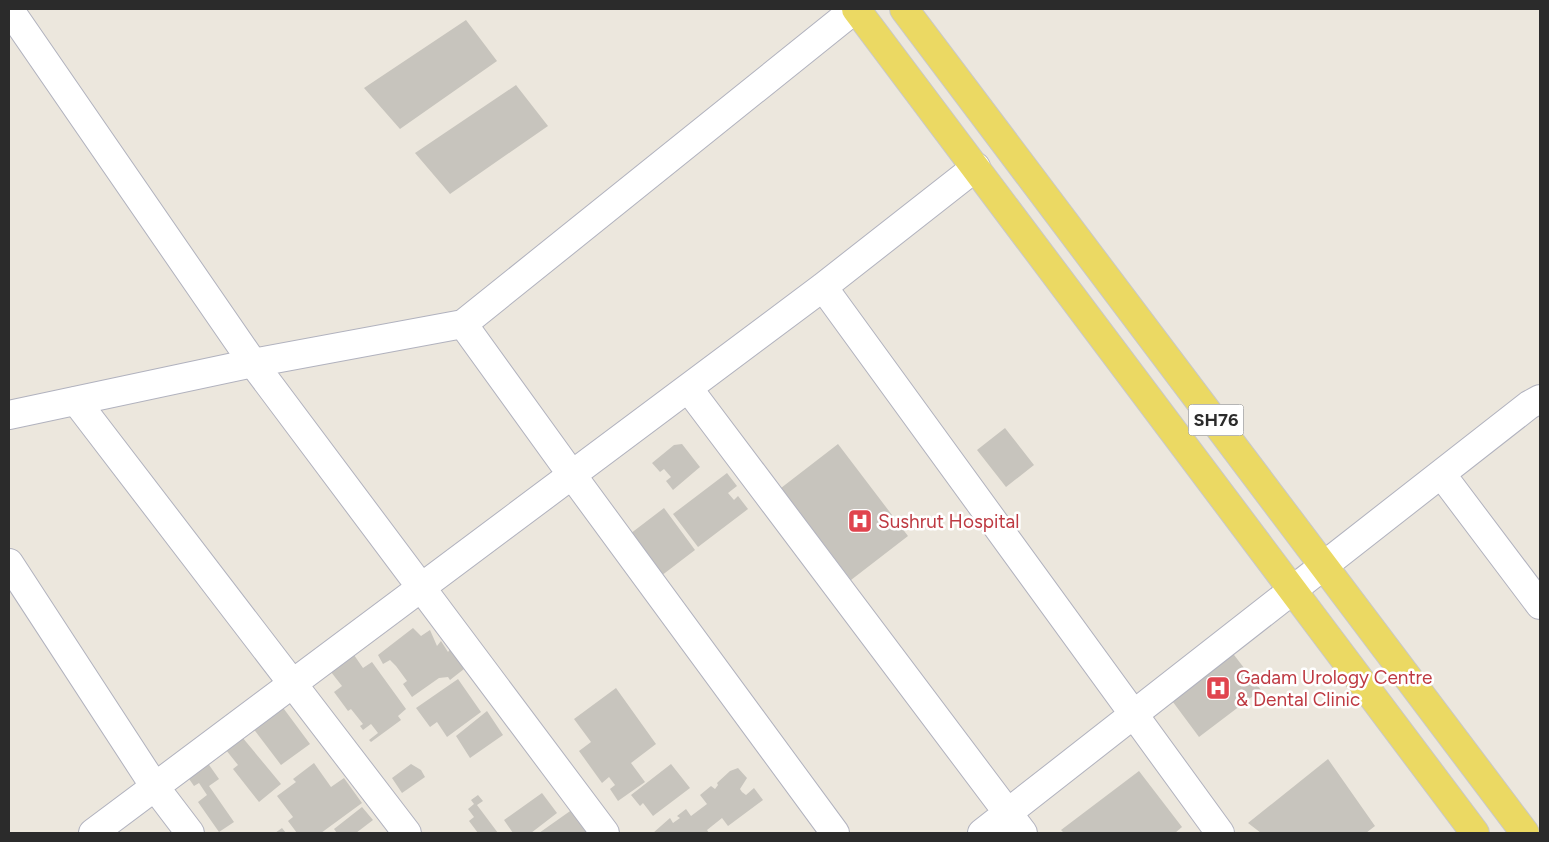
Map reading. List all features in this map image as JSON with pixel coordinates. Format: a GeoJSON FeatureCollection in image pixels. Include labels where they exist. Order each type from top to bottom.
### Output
{"type":"FeatureCollection","features":[{"type":"Feature","properties":{"kind":"main road","name":"SH76"},"geometry":{"type":"LineString","coordinates":[[856,9],[1475,833]]}},
{"type":"Feature","properties":{"kind":"main road","name":"SH76"},"geometry":{"type":"LineString","coordinates":[[904,9],[1325,566],[1524,833]]}},
{"type":"Feature","properties":{"kind":"street"},"geometry":{"type":"LineString","coordinates":[[9,9],[253,363],[605,833]]}},
{"type":"Feature","properties":{"kind":"street"},"geometry":{"type":"LineString","coordinates":[[9,415],[253,363],[463,324],[856,9]]}},
{"type":"Feature","properties":{"kind":"street"},"geometry":{"type":"LineString","coordinates":[[93,833],[823,287],[976,167]]}},
{"type":"Feature","properties":{"kind":"street"},"geometry":{"type":"LineString","coordinates":[[823,287],[1220,833]]}},
{"type":"Feature","properties":{"kind":"street"},"geometry":{"type":"LineString","coordinates":[[463,324],[836,833]]}},
{"type":"Feature","properties":{"kind":"street"},"geometry":{"type":"LineString","coordinates":[[688,388],[1015,823]]}},
{"type":"Feature","properties":{"kind":"street"},"geometry":{"type":"LineString","coordinates":[[982,833],[1015,823],[1134,716],[1529,405],[1540,399]]}},
{"type":"Feature","properties":{"kind":"street"},"geometry":{"type":"LineString","coordinates":[[76,400],[407,833]]}},
{"type":"Feature","properties":{"kind":"street"},"geometry":{"type":"LineString","coordinates":[[1442,474],[1540,605]]}},
{"type":"Feature","properties":{"kind":"street"},"geometry":{"type":"LineString","coordinates":[[9,563],[155,787],[190,833]]}},
{"type":"Feature","properties":{"kind":"building"},"geometry":{"type":"Polygon","coordinates":[[[466,20],[497,61],[400,129],[364,88],[466,20]]]}},
{"type":"Feature","properties":{"kind":"building"},"geometry":{"type":"Polygon","coordinates":[[[516,85],[548,126],[450,194],[415,153],[516,85]]]}},
{"type":"Feature","properties":{"kind":"building"},"geometry":{"type":"Polygon","coordinates":[[[1005,428],[1034,465],[1006,487],[977,450],[1005,428]]]}},
{"type":"Feature","properties":{"kind":"building"},"geometry":{"type":"Polygon","coordinates":[[[682,444],[700,467],[673,490],[666,481],[671,477],[664,469],[660,472],[652,463],[674,445],[682,444]]]}},
{"type":"Feature","properties":{"kind":"building"},"geometry":{"type":"Polygon","coordinates":[[[838,444],[908,536],[851,580],[781,488],[838,444]]]}},
{"type":"Feature","properties":{"kind":"building"},"geometry":{"type":"Polygon","coordinates":[[[727,473],[737,486],[728,493],[734,500],[738,496],[748,509],[698,547],[673,514],[727,473]]]}},
{"type":"Feature","properties":{"kind":"building"},"geometry":{"type":"Polygon","coordinates":[[[664,508],[695,550],[657,579],[626,537],[664,508]]]}},
{"type":"Feature","properties":{"kind":"building"},"geometry":{"type":"Polygon","coordinates":[[[413,628],[421,636],[430,630],[437,646],[441,641],[448,652],[451,648],[464,669],[450,680],[448,677],[439,678],[412,697],[403,684],[407,681],[396,666],[390,660],[383,664],[378,655],[413,628]]]}},
{"type":"Feature","properties":{"kind":"building"},"geometry":{"type":"Polygon","coordinates":[[[1231,651],[1261,690],[1199,737],[1170,698],[1231,651]]]}},
{"type":"Feature","properties":{"kind":"building"},"geometry":{"type":"Polygon","coordinates":[[[354,655],[363,668],[372,662],[406,709],[398,716],[401,720],[371,742],[369,740],[378,733],[371,724],[363,730],[360,726],[363,724],[351,709],[348,711],[334,692],[342,686],[331,672],[354,655]]]}},
{"type":"Feature","properties":{"kind":"building"},"geometry":{"type":"Polygon","coordinates":[[[458,679],[481,712],[447,737],[437,722],[430,727],[416,708],[458,679]]]}},
{"type":"Feature","properties":{"kind":"building"},"geometry":{"type":"Polygon","coordinates":[[[616,688],[656,744],[631,763],[645,782],[618,801],[610,789],[615,785],[609,777],[602,783],[579,751],[591,742],[574,719],[616,688]]]}},
{"type":"Feature","properties":{"kind":"building"},"geometry":{"type":"Polygon","coordinates":[[[281,705],[310,744],[281,765],[252,727],[281,705]]]}},
{"type":"Feature","properties":{"kind":"building"},"geometry":{"type":"Polygon","coordinates":[[[487,711],[503,735],[470,758],[456,736],[487,711]]]}},
{"type":"Feature","properties":{"kind":"building"},"geometry":{"type":"Polygon","coordinates":[[[242,737],[281,784],[259,802],[233,769],[238,765],[226,750],[242,737]]]}},
{"type":"Feature","properties":{"kind":"building"},"geometry":{"type":"Polygon","coordinates":[[[1328,759],[1375,826],[1366,833],[1261,833],[1248,823],[1328,759]]]}},
{"type":"Feature","properties":{"kind":"building"},"geometry":{"type":"Polygon","coordinates":[[[207,762],[219,779],[209,786],[234,822],[219,832],[198,802],[207,795],[199,783],[194,786],[187,776],[207,762]]]}},
{"type":"Feature","properties":{"kind":"building"},"geometry":{"type":"Polygon","coordinates":[[[314,763],[331,787],[344,778],[362,803],[321,833],[297,833],[288,821],[293,817],[277,796],[296,782],[293,779],[314,763]]]}},
{"type":"Feature","properties":{"kind":"building"},"geometry":{"type":"Polygon","coordinates":[[[411,764],[421,770],[425,777],[402,793],[392,778],[411,764]]]}},
{"type":"Feature","properties":{"kind":"building"},"geometry":{"type":"Polygon","coordinates":[[[671,764],[690,788],[653,816],[643,803],[640,806],[631,795],[671,764]]]}},
{"type":"Feature","properties":{"kind":"building"},"geometry":{"type":"Polygon","coordinates":[[[738,768],[747,778],[740,789],[742,792],[746,795],[754,788],[763,800],[728,826],[722,818],[707,830],[709,833],[653,833],[670,818],[673,823],[680,818],[677,816],[686,809],[691,816],[707,804],[700,795],[711,786],[715,789],[718,785],[717,783],[730,771],[738,768]]]}},
{"type":"Feature","properties":{"kind":"building"},"geometry":{"type":"Polygon","coordinates":[[[1139,771],[1182,827],[1175,833],[1064,833],[1061,830],[1139,771]]]}},
{"type":"Feature","properties":{"kind":"building"},"geometry":{"type":"Polygon","coordinates":[[[542,793],[557,813],[531,833],[513,833],[504,820],[542,793]]]}},
{"type":"Feature","properties":{"kind":"building"},"geometry":{"type":"Polygon","coordinates":[[[478,795],[483,801],[477,805],[498,833],[478,833],[469,821],[474,817],[468,809],[474,804],[471,800],[478,795]]]}},
{"type":"Feature","properties":{"kind":"building"},"geometry":{"type":"Polygon","coordinates":[[[362,807],[373,820],[356,833],[337,833],[334,829],[362,807]]]}},
{"type":"Feature","properties":{"kind":"building"},"geometry":{"type":"Polygon","coordinates":[[[573,809],[591,833],[539,833],[573,809]]]}},
{"type":"Feature","properties":{"kind":"building"},"geometry":{"type":"Polygon","coordinates":[[[282,828],[286,833],[275,833],[282,828]]]}},
{"type":"Feature","properties":{"kind":"place","name":"Sushrut Hospital"},"geometry":{"type":"Point","coordinates":[860,521]}},
{"type":"Feature","properties":{"kind":"place","name":"Gadam Urology Centre & Dental Clinic"},"geometry":{"type":"Point","coordinates":[1218,688]}}]}
